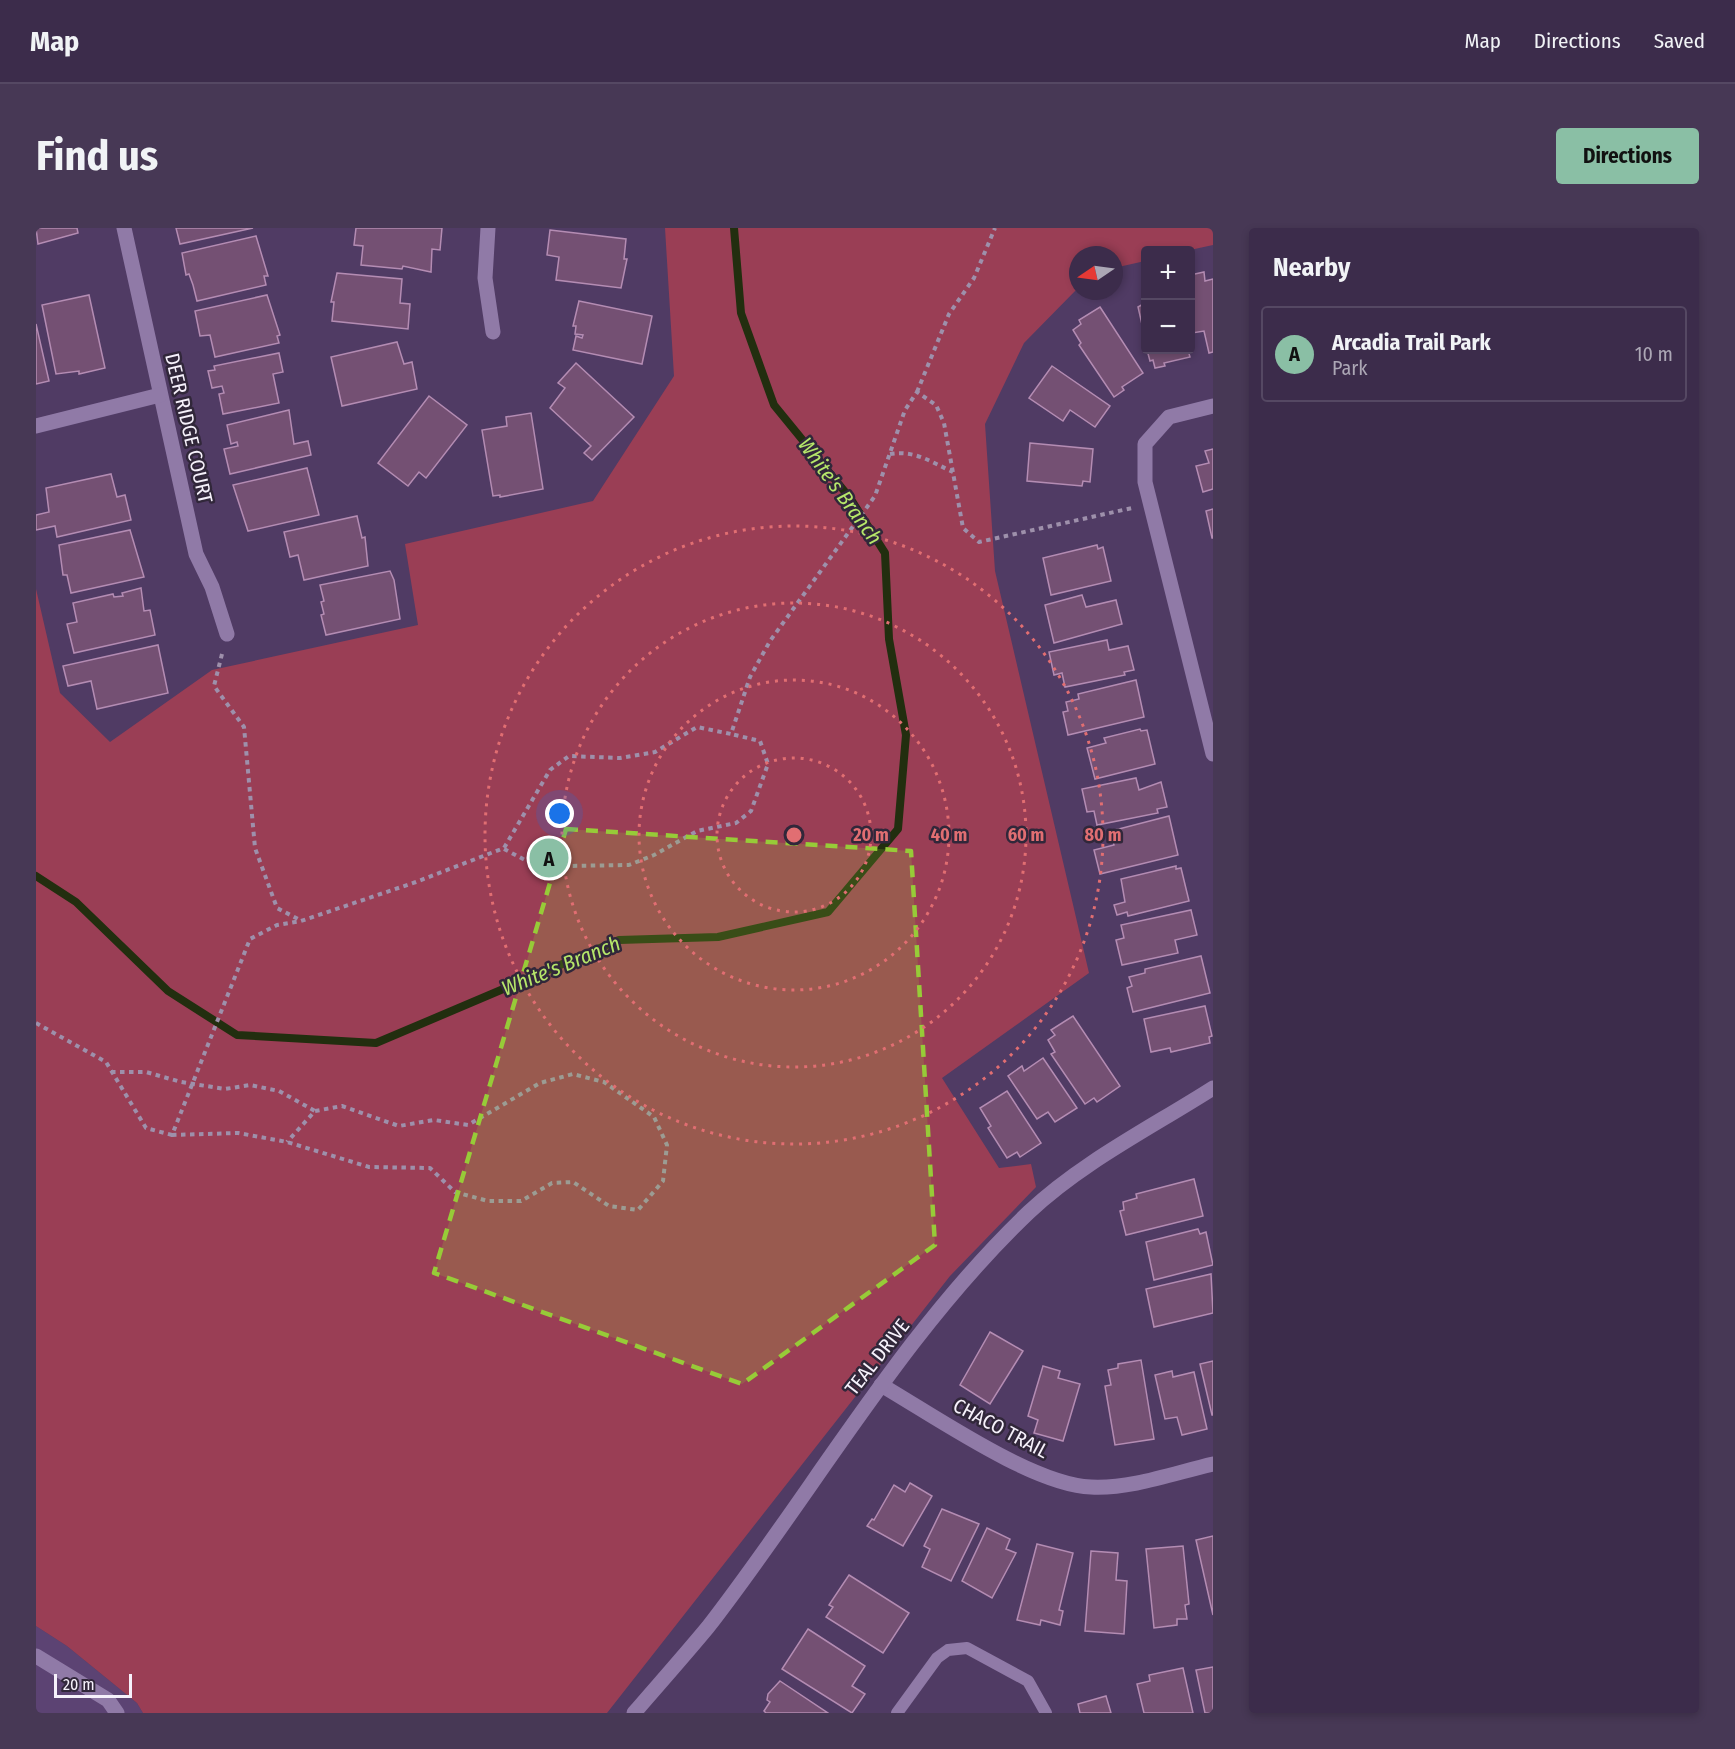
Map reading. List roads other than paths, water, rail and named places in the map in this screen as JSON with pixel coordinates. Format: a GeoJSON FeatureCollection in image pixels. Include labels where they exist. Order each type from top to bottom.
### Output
{"type":"FeatureCollection","features":[{"type":"Feature","properties":{"kind":"street","name":"DEER RIDGE COURT"},"geometry":{"type":"LineString","coordinates":[[124,228],[196,554],[212,587],[227,634]]}},
{"type":"Feature","properties":{"kind":"street"},"geometry":{"type":"LineString","coordinates":[[488,228],[484,278],[493,332]]}},
{"type":"Feature","properties":{"kind":"street"},"geometry":{"type":"LineString","coordinates":[[36,426],[160,395]]}},
{"type":"Feature","properties":{"kind":"street"},"geometry":{"type":"LineString","coordinates":[[1213,406],[1169,417],[1145,444],[1145,482],[1213,754]]}},
{"type":"Feature","properties":{"kind":"street","name":"TEAL DRIVE"},"geometry":{"type":"LineString","coordinates":[[634,1713],[707,1627],[881,1385],[976,1267],[1030,1211],[1065,1181],[1213,1088]]}},
{"type":"Feature","properties":{"kind":"street","name":"CHACO TRAIL"},"geometry":{"type":"LineString","coordinates":[[881,1385],[1022,1467],[1058,1480],[1089,1487],[1118,1486],[1213,1464]]}},
{"type":"Feature","properties":{"kind":"street"},"geometry":{"type":"LineString","coordinates":[[36,1656],[108,1701],[117,1713]]}},
{"type":"Feature","properties":{"kind":"lane"},"geometry":{"type":"LineString","coordinates":[[897,1713],[937,1658],[948,1650],[967,1648],[1028,1681],[1046,1713]]}},
{"type":"Feature","properties":{"kind":"waterway","name":"White's Branch"},"geometry":{"type":"LineString","coordinates":[[36,876],[76,902],[168,991],[237,1035],[376,1043],[619,940],[718,937],[828,912],[898,829],[906,735],[889,639],[885,553],[850,498],[774,405],[741,313],[734,228]]}},
{"type":"Feature","properties":{"kind":"place","name":"Arcadia Trail Park"},"geometry":{"type":"Point","coordinates":[549,858]}}]}
